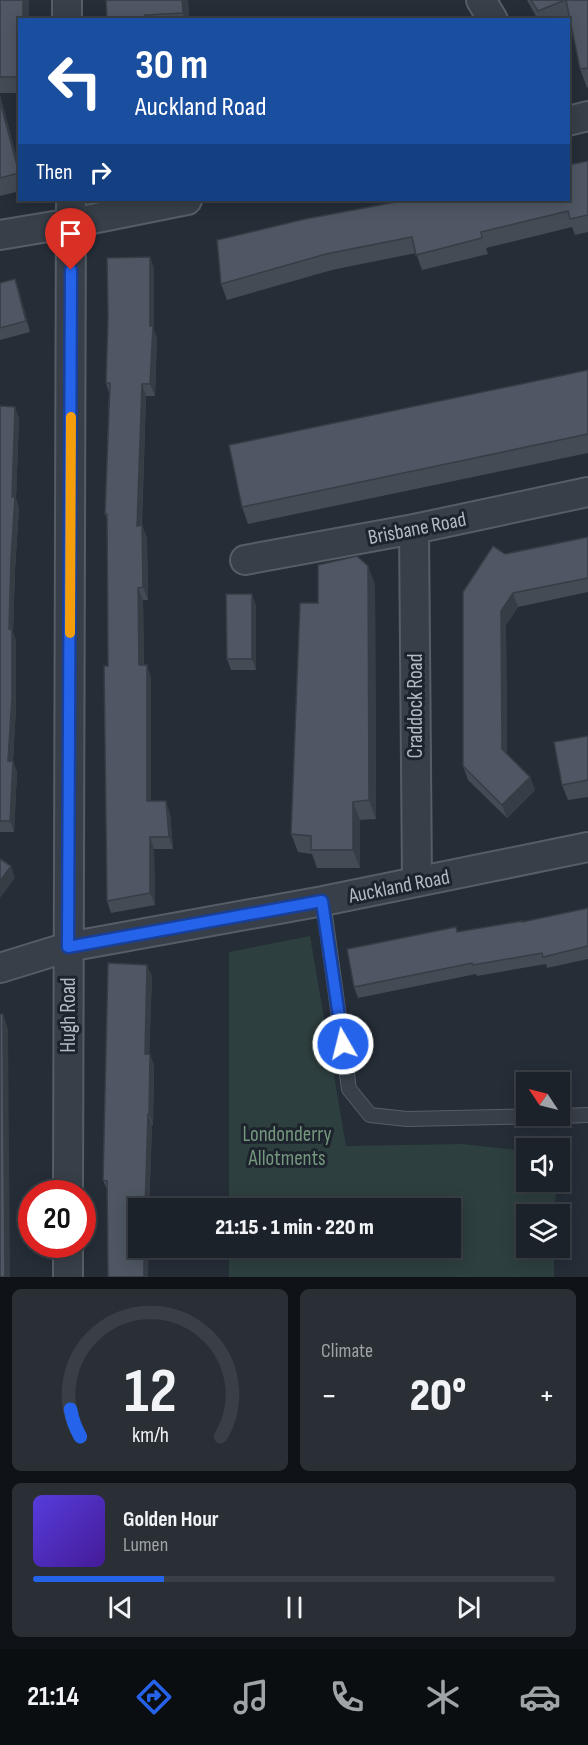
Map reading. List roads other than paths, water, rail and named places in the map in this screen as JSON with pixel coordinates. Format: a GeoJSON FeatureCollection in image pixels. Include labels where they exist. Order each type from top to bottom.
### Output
{"type":"FeatureCollection","features":[{"type":"Feature","properties":{"kind":"street"},"geometry":{"type":"LineString","coordinates":[[67,0],[67,18]]}},
{"type":"Feature","properties":{"kind":"street"},"geometry":{"type":"LineString","coordinates":[[481,0],[492,18]]}},
{"type":"Feature","properties":{"kind":"street"},"geometry":{"type":"LineString","coordinates":[[570,120],[588,116]]}},
{"type":"Feature","properties":{"kind":"street"},"geometry":{"type":"LineString","coordinates":[[0,235],[71,211],[176,201]]}},
{"type":"Feature","properties":{"kind":"street","name":"Hugh Road"},"geometry":{"type":"LineString","coordinates":[[68,1180],[71,211]]}},
{"type":"Feature","properties":{"kind":"street","name":"Brisbane Road"},"geometry":{"type":"LineString","coordinates":[[244,560],[414,529],[588,492]]}},
{"type":"Feature","properties":{"kind":"street","name":"Craddock Road"},"geometry":{"type":"LineString","coordinates":[[414,529],[417,882]]}},
{"type":"Feature","properties":{"kind":"street","name":"Auckland Road"},"geometry":{"type":"LineString","coordinates":[[0,968],[68,947],[322,901],[588,847]]}},
{"type":"Feature","properties":{"kind":"street"},"geometry":{"type":"LineString","coordinates":[[68,1258],[68,1277]]}},
{"type":"Feature","properties":{"kind":"lane"},"geometry":{"type":"LineString","coordinates":[[322,901],[349,1089],[370,1115],[407,1119],[516,1117]]}},
{"type":"Feature","properties":{"kind":"lane"},"geometry":{"type":"LineString","coordinates":[[570,1116],[588,1115]]}},
{"type":"Feature","properties":{"kind":"park label","name":"Londonderry Allotments"},"geometry":{"type":"Point","coordinates":[287,1146]}}]}
